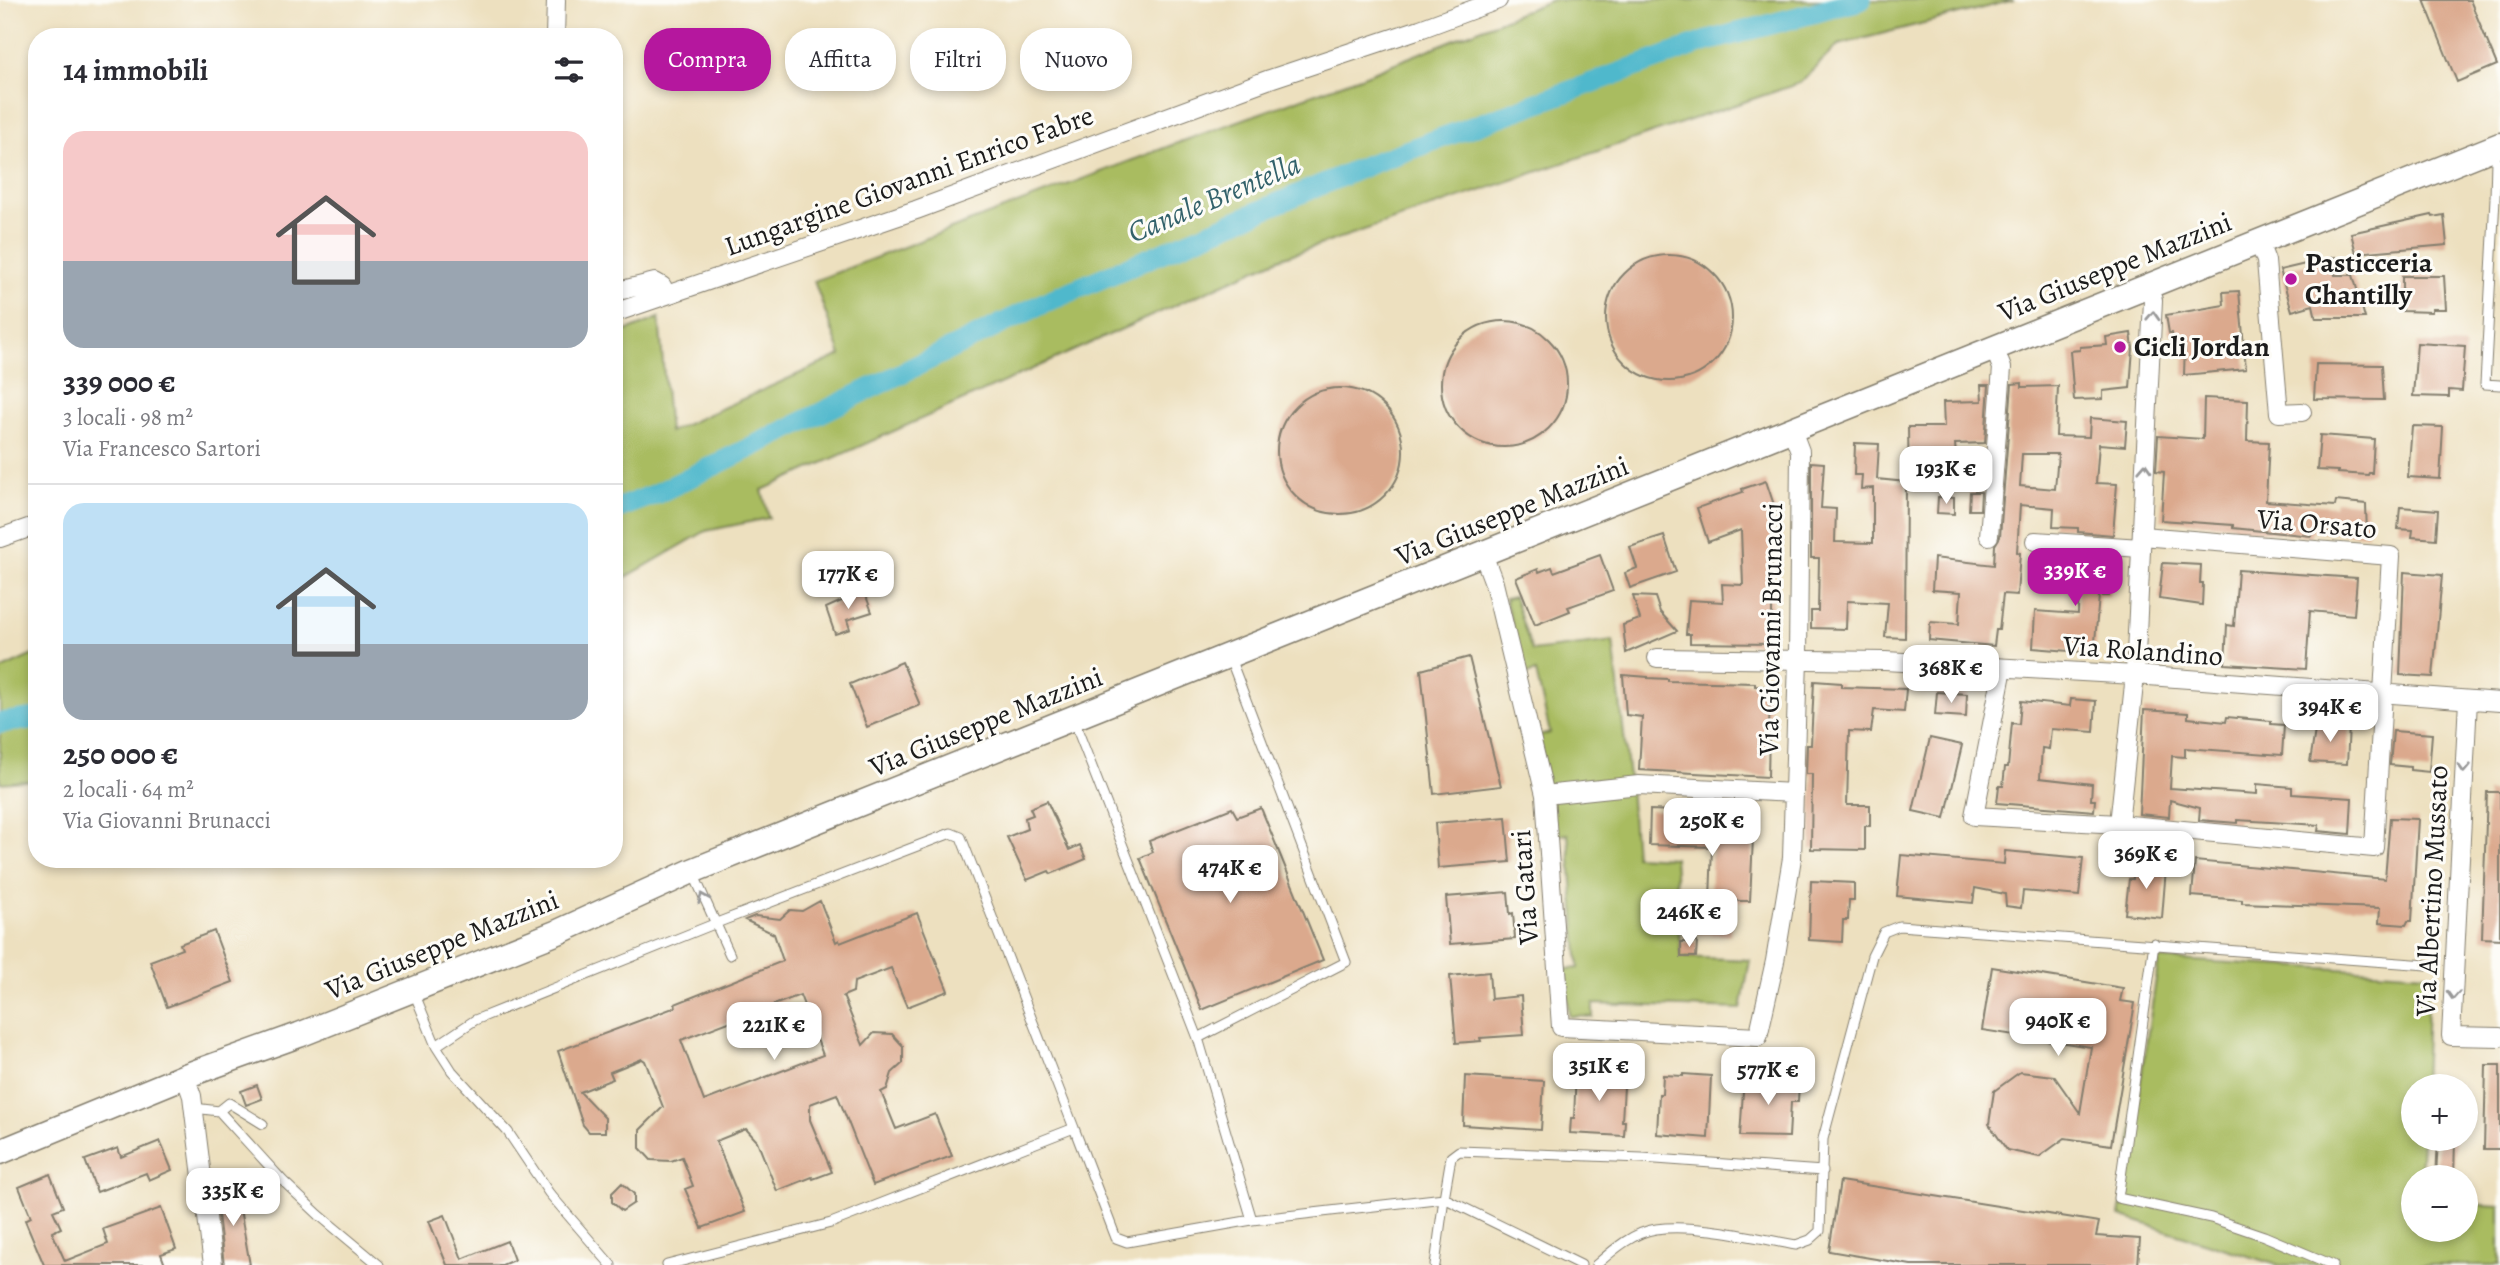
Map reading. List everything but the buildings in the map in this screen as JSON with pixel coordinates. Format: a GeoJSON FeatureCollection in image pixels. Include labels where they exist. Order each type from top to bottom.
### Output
{"type":"FeatureCollection","features":[{"type":"Feature","properties":{"kind":"main road","name":"Via Giuseppe Mazzini"},"geometry":{"type":"LineString","coordinates":[[0,1152],[185,1076],[299,1035],[558,932],[692,871],[2495,147]]}},
{"type":"Feature","properties":{"kind":"street"},"geometry":{"type":"LineString","coordinates":[[555,28],[556,0]]}},
{"type":"Feature","properties":{"kind":"street","name":"Lungargine Giovanni Enrico Fabre"},"geometry":{"type":"LineString","coordinates":[[623,310],[916,210],[1270,79],[1498,0]]}},
{"type":"Feature","properties":{"kind":"street","name":"Via Giuseppe Mazzini"},"geometry":{"type":"LineString","coordinates":[[2259,242],[2266,261],[2279,413],[2302,412]]}},
{"type":"Feature","properties":{"kind":"street"},"geometry":{"type":"LineString","coordinates":[[623,290],[655,282],[662,286],[666,295]]}},
{"type":"Feature","properties":{"kind":"street"},"geometry":{"type":"LineString","coordinates":[[2119,824],[2134,675],[2142,542],[2153,300],[2147,286]]}},
{"type":"Feature","properties":{"kind":"street","name":"Via Giuseppe Mazzini"},"geometry":{"type":"LineString","coordinates":[[1989,536],[2002,368],[1994,348]]}},
{"type":"Feature","properties":{"kind":"street","name":"Via Giovanni Brunacci"},"geometry":{"type":"LineString","coordinates":[[1758,1037],[1775,961],[1792,858],[1800,451],[1792,430]]}},
{"type":"Feature","properties":{"kind":"street"},"geometry":{"type":"LineString","coordinates":[[0,538],[28,528]]}},
{"type":"Feature","properties":{"kind":"street"},"geometry":{"type":"LineString","coordinates":[[2035,541],[2142,542]]}},
{"type":"Feature","properties":{"kind":"street","name":"Via Orsato"},"geometry":{"type":"LineString","coordinates":[[2142,542],[2391,556],[2382,695]]}},
{"type":"Feature","properties":{"kind":"street","name":"Via Gatari"},"geometry":{"type":"LineString","coordinates":[[1483,554],[1494,583],[1553,794],[1561,1027],[1758,1037]]}},
{"type":"Feature","properties":{"kind":"street","name":"Via Rolandino"},"geometry":{"type":"LineString","coordinates":[[1657,658],[1798,658],[2003,668],[2500,702]]}},
{"type":"Feature","properties":{"kind":"street"},"geometry":{"type":"LineString","coordinates":[[2003,668],[1974,816],[2119,824],[2374,848],[2382,695]]}},
{"type":"Feature","properties":{"kind":"street","name":"Via Albertino Mussato"},"geometry":{"type":"LineString","coordinates":[[2468,700],[2451,1036],[2500,1037]]}},
{"type":"Feature","properties":{"kind":"street"},"geometry":{"type":"LineString","coordinates":[[1553,794],[1639,785],[1794,793]]}},
{"type":"Feature","properties":{"kind":"street"},"geometry":{"type":"LineString","coordinates":[[185,1076],[194,1108],[213,1265]]}},
{"type":"Feature","properties":{"kind":"lane"},"geometry":{"type":"LineString","coordinates":[[2495,147],[2495,198],[2485,384],[2500,385]]}},
{"type":"Feature","properties":{"kind":"lane"},"geometry":{"type":"LineString","coordinates":[[1198,1038],[1346,962],[1229,657]]}},
{"type":"Feature","properties":{"kind":"lane"},"geometry":{"type":"LineString","coordinates":[[1074,719],[1198,1038],[1252,1220]]}},
{"type":"Feature","properties":{"kind":"lane"},"geometry":{"type":"LineString","coordinates":[[436,1046],[475,1020],[951,833],[961,836],[1116,1237],[1127,1242],[1252,1220],[1444,1198],[1580,1265]]}},
{"type":"Feature","properties":{"kind":"lane"},"geometry":{"type":"LineString","coordinates":[[692,871],[730,955]]}},
{"type":"Feature","properties":{"kind":"lane"},"geometry":{"type":"LineString","coordinates":[[1596,1265],[1620,1244],[1654,1229],[1703,1230],[1796,1245],[1810,1240],[1820,1231],[1823,1139],[1872,956],[1884,932],[1899,926],[2427,965]]}},
{"type":"Feature","properties":{"kind":"lane"},"geometry":{"type":"LineString","coordinates":[[2154,943],[2118,1198],[2211,1218],[2264,1236],[2333,1265]]}},
{"type":"Feature","properties":{"kind":"lane"},"geometry":{"type":"LineString","coordinates":[[413,990],[436,1046],[452,1071],[508,1132],[550,1193],[611,1265]]}},
{"type":"Feature","properties":{"kind":"lane"},"geometry":{"type":"LineString","coordinates":[[219,1111],[229,1103],[263,1124]]}},
{"type":"Feature","properties":{"kind":"lane"},"geometry":{"type":"LineString","coordinates":[[194,1108],[219,1111],[319,1215],[379,1265]]}},
{"type":"Feature","properties":{"kind":"lane"},"geometry":{"type":"LineString","coordinates":[[667,1265],[831,1223],[1074,1128]]}},
{"type":"Feature","properties":{"kind":"lane"},"geometry":{"type":"LineString","coordinates":[[1435,1265],[1451,1157],[1459,1151],[1642,1158],[1823,1171]]}},
{"type":"Feature","properties":{"kind":"green space"},"geometry":{"type":"Polygon","coordinates":[[[1552,0],[2014,0],[1838,45],[1800,83],[1281,258],[762,490],[769,518],[706,531],[623,579],[623,332],[659,318],[669,432],[841,355],[814,281],[1172,145],[1363,76],[1552,0]]]}},
{"type":"Feature","properties":{"kind":"green space"},"geometry":{"type":"Polygon","coordinates":[[[1514,597],[1532,651],[1613,641],[1630,786],[1635,856],[1674,858],[1681,957],[1750,960],[1741,1009],[1593,1004],[1593,1017],[1569,1016],[1566,969],[1579,968],[1568,834],[1555,835],[1539,736],[1550,733],[1536,672],[1525,675],[1505,599],[1514,597]]]}},
{"type":"Feature","properties":{"kind":"green space"},"geometry":{"type":"Polygon","coordinates":[[[28,657],[28,781],[0,783],[0,670],[28,657]]]}},
{"type":"Feature","properties":{"kind":"green space"},"geometry":{"type":"Polygon","coordinates":[[[2159,959],[2428,974],[2424,1074],[2401,1074],[2401,1151],[2421,1151],[2421,1165],[2401,1165],[2401,1242],[2478,1242],[2478,1205],[2500,1206],[2500,1265],[2277,1265],[2120,1216],[2159,959]]]}},
{"type":"Feature","properties":{"kind":"waterway","name":"Canale Brentella"},"geometry":{"type":"LineString","coordinates":[[623,507],[656,494],[1046,302],[1370,164],[1704,42],[1861,0]]}},
{"type":"Feature","properties":{"kind":"waterway","name":"Canale Brentella"},"geometry":{"type":"LineString","coordinates":[[0,723],[28,719]]}},
{"type":"Feature","properties":{"kind":"place","name":"Pasticceria Chantilly"},"geometry":{"type":"Point","coordinates":[2291,279]}},
{"type":"Feature","properties":{"kind":"place","name":"Cicli Jordan"},"geometry":{"type":"Point","coordinates":[2120,347]}}]}
